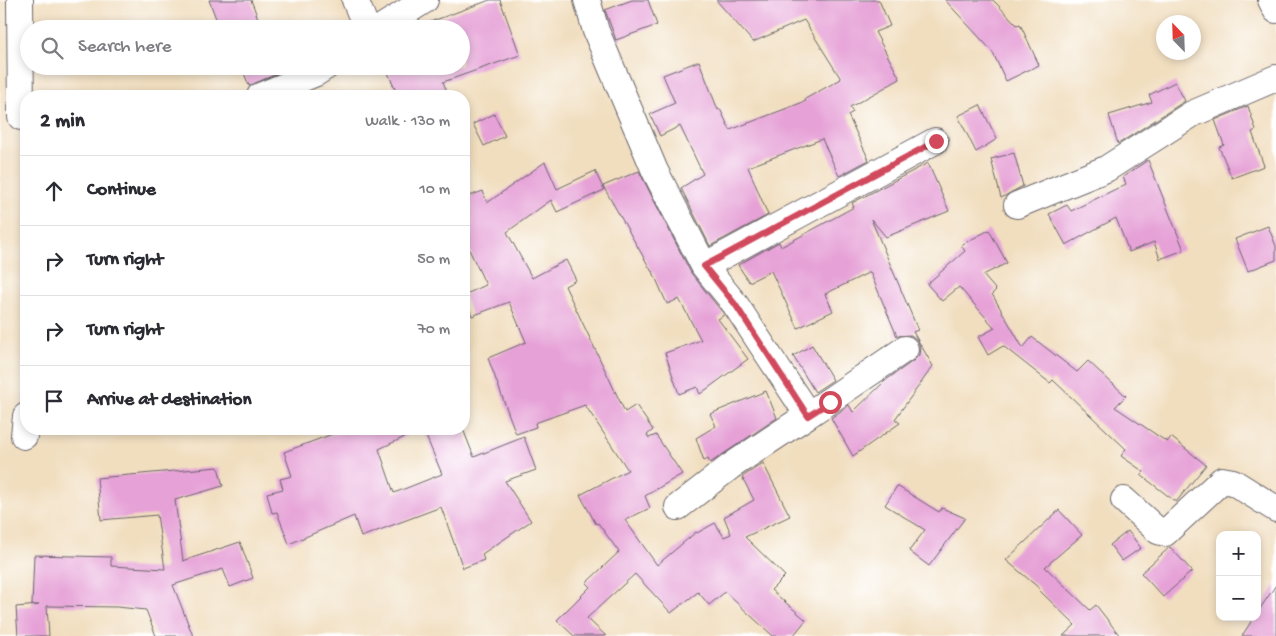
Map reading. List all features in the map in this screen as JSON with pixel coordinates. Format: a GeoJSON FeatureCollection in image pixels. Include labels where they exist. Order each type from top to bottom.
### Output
{"type":"FeatureCollection","features":[{"type":"Feature","properties":{"kind":"street"},"geometry":{"type":"LineString","coordinates":[[16,114],[20,0]]}},
{"type":"Feature","properties":{"kind":"street"},"geometry":{"type":"LineString","coordinates":[[355,0],[363,20]]}},
{"type":"Feature","properties":{"kind":"street"},"geometry":{"type":"LineString","coordinates":[[393,20],[425,0]]}},
{"type":"Feature","properties":{"kind":"street"},"geometry":{"type":"LineString","coordinates":[[586,0],[596,32],[647,154],[704,266],[735,304],[808,416]]}},
{"type":"Feature","properties":{"kind":"street"},"geometry":{"type":"LineString","coordinates":[[1271,0],[1276,10]]}},
{"type":"Feature","properties":{"kind":"street"},"geometry":{"type":"LineString","coordinates":[[275,90],[311,75]]}},
{"type":"Feature","properties":{"kind":"street"},"geometry":{"type":"LineString","coordinates":[[1017,205],[1106,169],[1192,114],[1276,78]]}},
{"type":"Feature","properties":{"kind":"street"},"geometry":{"type":"LineString","coordinates":[[704,266],[936,141]]}},
{"type":"Feature","properties":{"kind":"street"},"geometry":{"type":"LineString","coordinates":[[678,507],[731,466],[906,349]]}},
{"type":"Feature","properties":{"kind":"street"},"geometry":{"type":"LineString","coordinates":[[1124,500],[1158,531],[1166,534],[1222,480],[1233,482],[1276,509]]}},
{"type":"Feature","properties":{"kind":"building"},"geometry":{"type":"Polygon","coordinates":[[[209,0],[251,0],[259,20],[217,20],[209,0]]]}},
{"type":"Feature","properties":{"kind":"building"},"geometry":{"type":"Polygon","coordinates":[[[490,0],[500,0],[520,55],[470,73],[470,20],[435,20],[490,0]]]}},
{"type":"Feature","properties":{"kind":"building"},"geometry":{"type":"Polygon","coordinates":[[[632,0],[648,0],[657,25],[616,40],[605,10],[632,0]]]}},
{"type":"Feature","properties":{"kind":"building"},"geometry":{"type":"Polygon","coordinates":[[[716,0],[879,0],[890,26],[875,32],[900,79],[850,107],[853,112],[848,115],[869,160],[839,176],[822,139],[748,167],[768,215],[710,246],[681,188],[703,174],[680,126],[660,136],[650,114],[675,103],[663,75],[699,61],[718,110],[720,109],[730,130],[806,101],[805,99],[841,79],[804,20],[753,42],[716,0]]]}},
{"type":"Feature","properties":{"kind":"building"},"geometry":{"type":"Polygon","coordinates":[[[945,0],[993,0],[1017,25],[1020,24],[1039,65],[1006,81],[992,51],[945,0]]]}},
{"type":"Feature","properties":{"kind":"building"},"geometry":{"type":"Polygon","coordinates":[[[245,75],[274,75],[249,86],[245,75]]]}},
{"type":"Feature","properties":{"kind":"building"},"geometry":{"type":"Polygon","coordinates":[[[389,75],[463,75],[443,82],[446,90],[395,90],[389,75]]]}},
{"type":"Feature","properties":{"kind":"building"},"geometry":{"type":"Polygon","coordinates":[[[1175,82],[1185,101],[1118,144],[1109,115],[1152,102],[1149,95],[1175,82]]]}},
{"type":"Feature","properties":{"kind":"building"},"geometry":{"type":"Polygon","coordinates":[[[980,105],[997,139],[976,152],[958,116],[980,105]]]}},
{"type":"Feature","properties":{"kind":"building"},"geometry":{"type":"Polygon","coordinates":[[[1248,106],[1256,130],[1252,132],[1264,166],[1232,178],[1219,147],[1224,145],[1215,120],[1248,106]]]}},
{"type":"Feature","properties":{"kind":"building"},"geometry":{"type":"Polygon","coordinates":[[[494,114],[505,136],[484,146],[473,124],[494,114]]]}},
{"type":"Feature","properties":{"kind":"building"},"geometry":{"type":"Polygon","coordinates":[[[1014,153],[1023,186],[1001,198],[991,159],[1014,153]]]}},
{"type":"Feature","properties":{"kind":"building"},"geometry":{"type":"Polygon","coordinates":[[[1148,160],[1184,250],[1160,259],[1154,242],[1129,252],[1116,218],[1066,245],[1049,214],[1067,205],[1071,211],[1126,184],[1123,177],[1148,160]]]}},
{"type":"Feature","properties":{"kind":"building"},"geometry":{"type":"Polygon","coordinates":[[[545,162],[557,189],[595,171],[604,190],[557,212],[551,200],[507,232],[532,278],[566,260],[576,280],[565,286],[625,412],[636,405],[653,430],[647,435],[649,438],[656,435],[682,474],[645,496],[650,508],[625,520],[657,565],[696,532],[715,523],[724,537],[731,534],[724,517],[754,500],[742,477],[763,463],[790,516],[745,537],[785,576],[771,590],[806,620],[793,636],[773,636],[725,592],[709,605],[698,592],[671,613],[635,574],[587,618],[606,636],[574,636],[557,620],[590,587],[586,583],[619,552],[598,523],[596,524],[580,495],[628,470],[585,405],[535,423],[536,427],[516,434],[488,358],[526,342],[509,302],[472,316],[470,311],[470,292],[486,285],[470,252],[470,196],[483,191],[487,203],[545,162]]]}},
{"type":"Feature","properties":{"kind":"building"},"geometry":{"type":"Polygon","coordinates":[[[928,163],[949,211],[886,237],[871,219],[918,330],[913,332],[933,366],[895,419],[900,423],[853,456],[831,418],[849,405],[853,412],[886,380],[913,361],[919,355],[920,347],[918,341],[911,335],[897,336],[870,272],[825,294],[833,311],[798,328],[771,271],[749,282],[738,265],[779,242],[781,247],[854,207],[852,203],[928,163]]]}},
{"type":"Feature","properties":{"kind":"building"},"geometry":{"type":"Polygon","coordinates":[[[639,171],[691,273],[723,313],[724,315],[718,319],[748,359],[700,394],[697,387],[679,394],[665,353],[701,340],[679,299],[667,304],[653,272],[603,186],[639,171]]]}},
{"type":"Feature","properties":{"kind":"building"},"geometry":{"type":"Polygon","coordinates":[[[1268,226],[1276,246],[1276,260],[1248,271],[1235,239],[1268,226]]]}},
{"type":"Feature","properties":{"kind":"building"},"geometry":{"type":"Polygon","coordinates":[[[989,230],[1007,263],[983,275],[996,290],[992,294],[1023,348],[1032,337],[1077,372],[1088,361],[1126,396],[1115,407],[1167,442],[1171,437],[1206,465],[1176,502],[1141,475],[1144,472],[1121,456],[1126,449],[1053,380],[1050,383],[1003,346],[988,355],[978,337],[995,328],[959,287],[942,301],[927,284],[965,251],[961,245],[989,230]]]}},
{"type":"Feature","properties":{"kind":"building"},"geometry":{"type":"Polygon","coordinates":[[[812,345],[833,380],[815,392],[793,356],[812,345]]]}},
{"type":"Feature","properties":{"kind":"building"},"geometry":{"type":"Polygon","coordinates":[[[766,391],[777,418],[710,463],[708,459],[704,461],[696,438],[716,426],[710,414],[766,391]]]}},
{"type":"Feature","properties":{"kind":"building"},"geometry":{"type":"Polygon","coordinates":[[[330,435],[409,435],[379,449],[394,493],[442,474],[426,435],[465,435],[474,457],[524,437],[536,470],[505,481],[531,521],[482,554],[484,560],[463,568],[441,507],[361,537],[354,516],[289,544],[277,512],[272,513],[267,493],[283,489],[280,479],[292,476],[284,452],[330,435]]]}},
{"type":"Feature","properties":{"kind":"building"},"geometry":{"type":"Polygon","coordinates":[[[218,467],[223,486],[175,500],[183,561],[240,542],[253,578],[230,587],[223,569],[173,585],[193,636],[156,636],[146,610],[117,607],[47,606],[49,636],[18,636],[16,607],[39,605],[32,605],[34,555],[111,557],[111,566],[165,569],[157,515],[101,520],[97,478],[218,467]]]}},
{"type":"Feature","properties":{"kind":"building"},"geometry":{"type":"Polygon","coordinates":[[[897,486],[939,512],[942,508],[965,518],[929,566],[909,551],[925,530],[885,505],[897,486]]]}},
{"type":"Feature","properties":{"kind":"building"},"geometry":{"type":"Polygon","coordinates":[[[1059,510],[1082,535],[1045,567],[1090,610],[1096,605],[1120,636],[1063,636],[1075,625],[1040,589],[1006,560],[1059,510]]]}},
{"type":"Feature","properties":{"kind":"building"},"geometry":{"type":"Polygon","coordinates":[[[1128,531],[1141,548],[1122,561],[1110,545],[1128,531]]]}},
{"type":"Feature","properties":{"kind":"building"},"geometry":{"type":"Polygon","coordinates":[[[1170,547],[1192,571],[1163,597],[1141,573],[1170,547]]]}},
{"type":"Feature","properties":{"kind":"building"},"geometry":{"type":"Polygon","coordinates":[[[1276,585],[1276,636],[1242,636],[1251,621],[1261,621],[1261,607],[1276,585]]]}},
{"type":"Feature","properties":{"kind":"route"},"geometry":{"type":"LineString","coordinates":[[830,402],[808,416],[735,304],[704,266],[936,141]]}}]}
